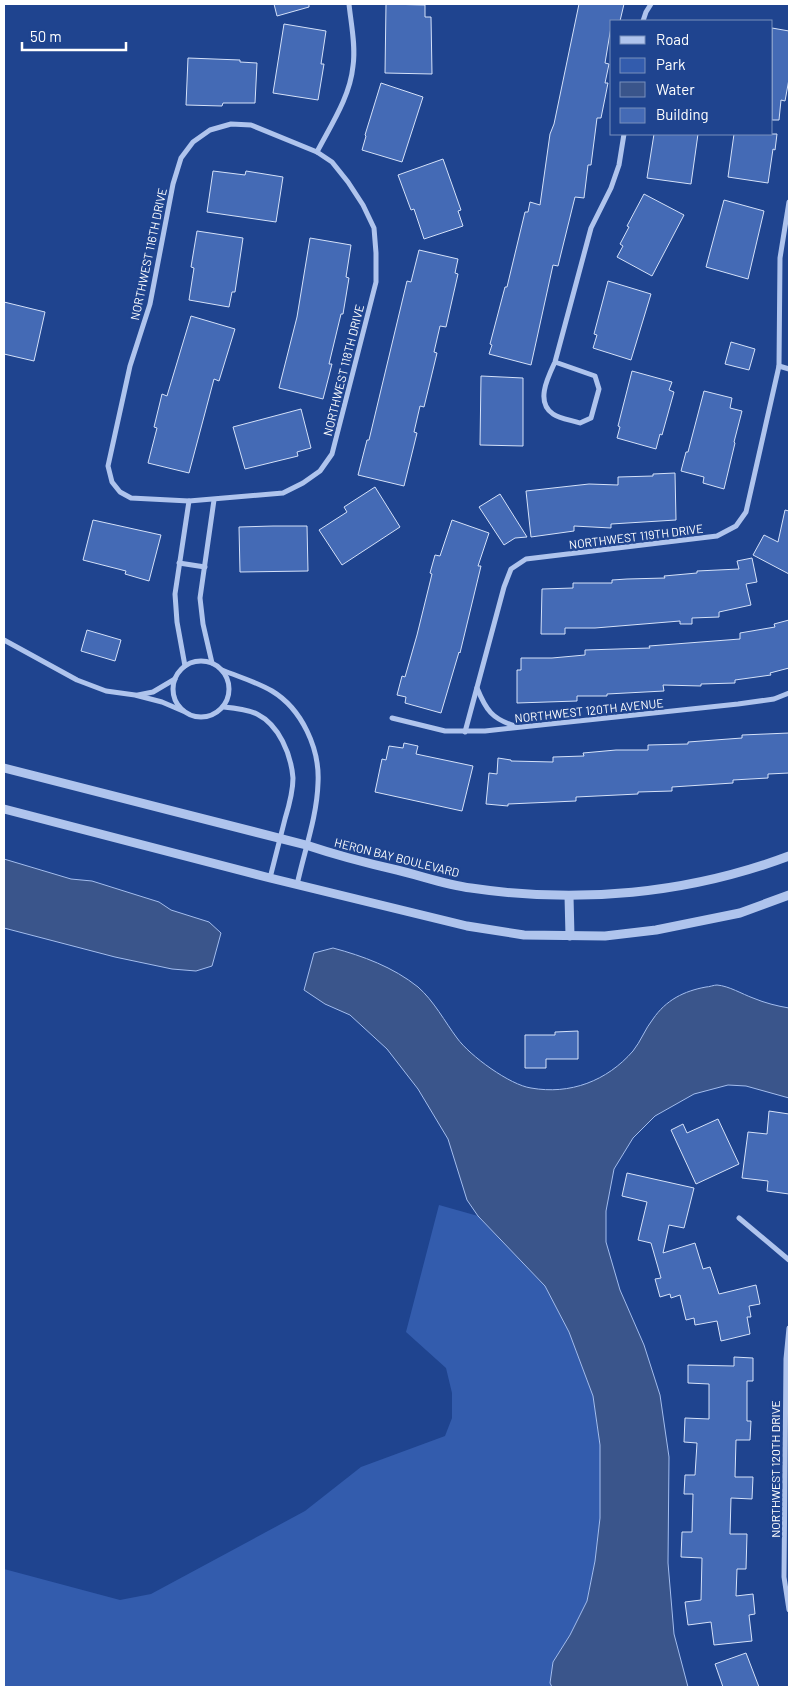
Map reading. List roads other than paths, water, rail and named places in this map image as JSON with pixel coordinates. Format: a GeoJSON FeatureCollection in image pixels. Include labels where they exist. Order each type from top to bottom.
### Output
{"type":"FeatureCollection","features":[{"type":"Feature","properties":{"kind":"street"},"geometry":{"type":"LineString","coordinates":[[317,152],[347,90],[353,67],[354,46],[349,4]]}},
{"type":"Feature","properties":{"kind":"street"},"geometry":{"type":"LineString","coordinates":[[643,20],[651,4]]}},
{"type":"Feature","properties":{"kind":"street","name":"NORTHWEST 116TH DRIVE"},"geometry":{"type":"LineString","coordinates":[[189,502],[131,498],[120,492],[112,482],[108,466],[130,366],[150,304],[173,184],[181,158],[193,142],[210,130],[231,124],[251,125],[317,152]]}},
{"type":"Feature","properties":{"kind":"street"},"geometry":{"type":"LineString","coordinates":[[555,362],[595,376],[599,388],[591,418],[580,423],[554,415],[547,409],[543,395],[555,362],[591,228],[614,180],[619,165],[624,135]]}},
{"type":"Feature","properties":{"kind":"street","name":"NORTHWEST 118TH DRIVE"},"geometry":{"type":"LineString","coordinates":[[189,502],[283,493],[303,483],[320,471],[332,454],[376,282],[376,253],[374,228],[363,205],[332,162],[317,152]]}},
{"type":"Feature","properties":{"kind":"street","name":"NORTHWEST 119TH DRIVE"},"geometry":{"type":"LineString","coordinates":[[465,732],[504,587],[511,569],[526,559],[717,536],[736,526],[746,512],[779,366],[780,258],[789,202]]}},
{"type":"Feature","properties":{"kind":"street"},"geometry":{"type":"LineString","coordinates":[[779,366],[789,369]]}},
{"type":"Feature","properties":{"kind":"street"},"geometry":{"type":"LineString","coordinates":[[212,663],[203,624],[200,598],[214,500]]}},
{"type":"Feature","properties":{"kind":"street"},"geometry":{"type":"LineString","coordinates":[[185,666],[177,622],[175,594],[189,502]]}},
{"type":"Feature","properties":{"kind":"street"},"geometry":{"type":"LineString","coordinates":[[179,563],[204,567]]}},
{"type":"Feature","properties":{"kind":"street"},"geometry":{"type":"LineString","coordinates":[[4,640],[76,680],[106,691],[135,695],[162,702],[199,717],[216,713],[223,707],[229,692],[229,685],[222,670]]}},
{"type":"Feature","properties":{"kind":"street"},"geometry":{"type":"LineString","coordinates":[[135,695],[153,692],[174,679],[185,666],[193,662],[202,661],[212,663],[222,670],[254,682],[273,692],[291,707],[301,720],[308,734],[316,761],[318,783],[314,811],[297,885]]}},
{"type":"Feature","properties":{"kind":"street"},"geometry":{"type":"LineString","coordinates":[[174,679],[174,696],[177,704],[183,711]]}},
{"type":"Feature","properties":{"kind":"street"},"geometry":{"type":"LineString","coordinates":[[477,688],[490,713],[502,722],[518,727]]}},
{"type":"Feature","properties":{"kind":"street","name":"NORTHWEST 120TH AVENUE"},"geometry":{"type":"LineString","coordinates":[[392,718],[444,731],[465,732],[738,704],[774,698],[789,693]]}},
{"type":"Feature","properties":{"kind":"street"},"geometry":{"type":"LineString","coordinates":[[223,707],[237,708],[257,714],[272,726],[282,740],[289,759],[293,779],[289,805],[270,878]]}},
{"type":"Feature","properties":{"kind":"street","name":"HERON BAY BOULEVARD"},"geometry":{"type":"LineString","coordinates":[[4,768],[306,845],[335,855],[469,888],[526,894],[609,895],[656,890],[747,871],[789,856]]}},
{"type":"Feature","properties":{"kind":"street"},"geometry":{"type":"LineString","coordinates":[[4,809],[297,885],[467,926],[524,935],[605,936],[656,930],[740,913],[789,895]]}},
{"type":"Feature","properties":{"kind":"street"},"geometry":{"type":"LineString","coordinates":[[569,896],[570,936]]}},
{"type":"Feature","properties":{"kind":"street"},"geometry":{"type":"LineString","coordinates":[[739,1218],[789,1260]]}},
{"type":"Feature","properties":{"kind":"street","name":"NORTHWEST 120TH DRIVE"},"geometry":{"type":"LineString","coordinates":[[789,1328],[786,1359],[784,1567],[789,1610]]}},
{"type":"Feature","properties":{"kind":"water"},"geometry":{"type":"Polygon","coordinates":[[[4,859],[71,879],[92,881],[159,902],[171,910],[209,922],[221,933],[212,966],[196,971],[172,969],[115,957],[4,928],[4,859]]]}},
{"type":"Feature","properties":{"kind":"water"},"geometry":{"type":"Polygon","coordinates":[[[333,948],[377,963],[408,980],[418,987],[429,999],[463,1045],[491,1069],[522,1086],[546,1090],[574,1087],[600,1078],[612,1070],[633,1051],[658,1012],[676,997],[690,991],[717,985],[731,988],[762,1001],[789,1008],[789,1098],[746,1086],[728,1085],[694,1094],[655,1116],[633,1138],[614,1169],[606,1211],[606,1242],[620,1290],[644,1345],[660,1395],[669,1457],[668,1563],[674,1634],[688,1687],[552,1687],[550,1683],[553,1662],[570,1635],[587,1601],[595,1561],[600,1518],[600,1445],[593,1396],[569,1332],[545,1286],[478,1216],[467,1200],[448,1139],[418,1089],[387,1049],[350,1015],[325,1004],[304,990],[314,953],[333,948]]]}}]}
